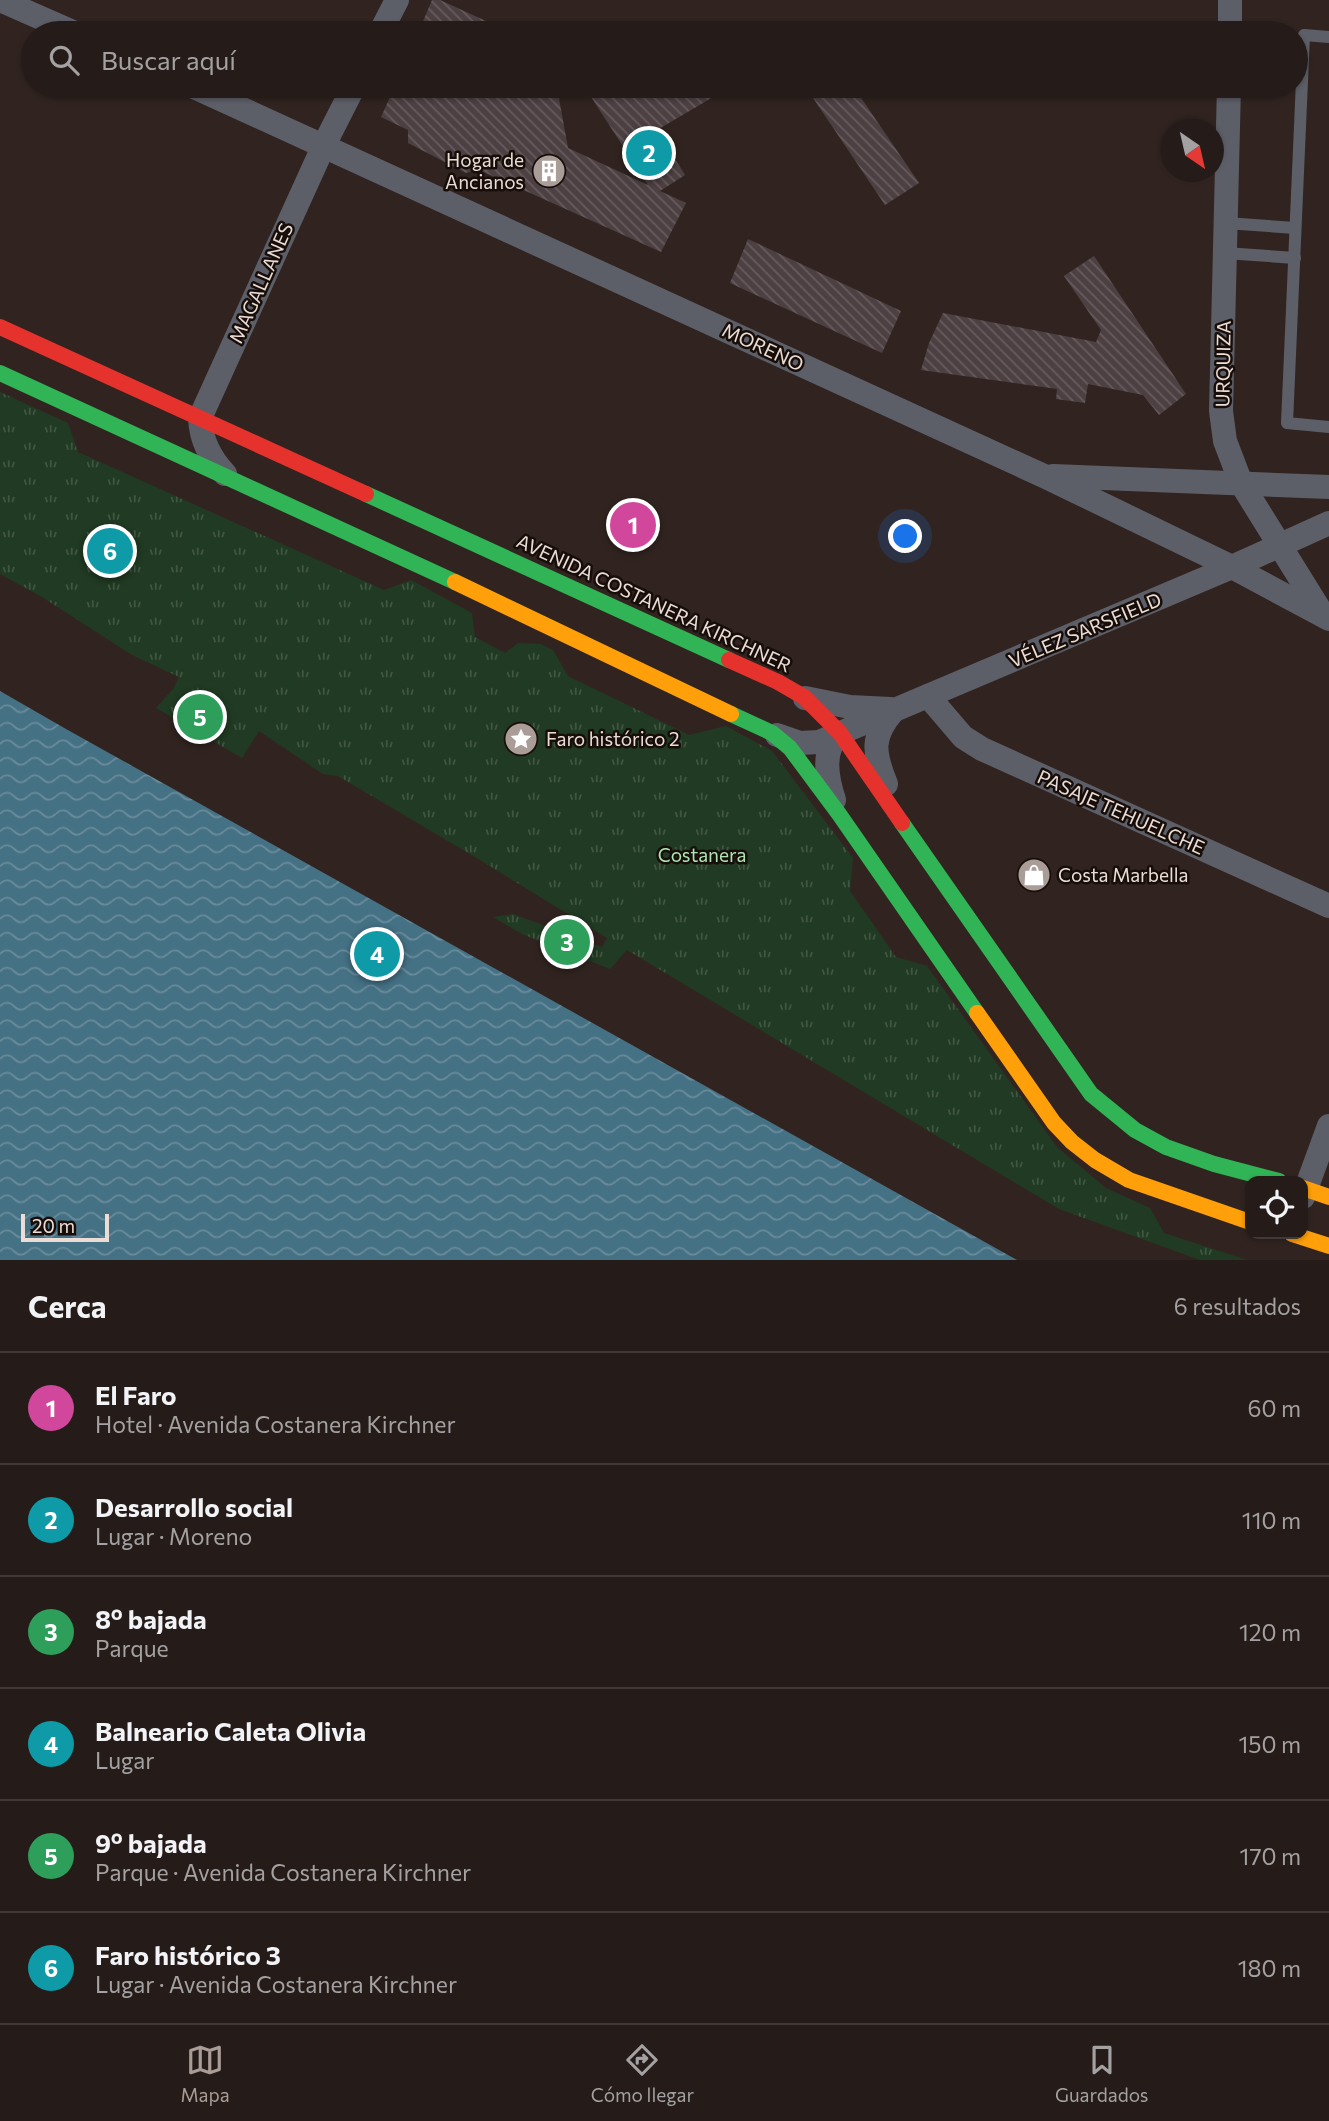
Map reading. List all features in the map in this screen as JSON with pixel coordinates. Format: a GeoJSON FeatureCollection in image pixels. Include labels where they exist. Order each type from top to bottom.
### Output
{"type":"FeatureCollection","features":[{"type":"Feature","properties":{"kind":"street"},"geometry":{"type":"LineString","coordinates":[[1,0],[48,21]]}},
{"type":"Feature","properties":{"kind":"street"},"geometry":{"type":"LineString","coordinates":[[386,21],[397,0]]}},
{"type":"Feature","properties":{"kind":"street"},"geometry":{"type":"LineString","coordinates":[[1230,0],[1230,21]]}},
{"type":"Feature","properties":{"kind":"street","name":"MORENO"},"geometry":{"type":"LineString","coordinates":[[218,98],[1044,475],[1232,567],[1326,617]]}},
{"type":"Feature","properties":{"kind":"street","name":"MAGALLANES"},"geometry":{"type":"LineString","coordinates":[[200,418],[348,98]]}},
{"type":"Feature","properties":{"kind":"street","name":"URQUIZA"},"geometry":{"type":"LineString","coordinates":[[1229,98],[1222,411],[1225,441],[1241,483],[1326,617]]}},
{"type":"Feature","properties":{"kind":"street","name":"AVENIDA COSTANERA KIRCHNER"},"geometry":{"type":"LineString","coordinates":[[0,327],[778,682],[804,697],[840,733],[1091,1094],[1124,1123],[1150,1139],[1181,1153],[1262,1176]]}},
{"type":"Feature","properties":{"kind":"street"},"geometry":{"type":"LineString","coordinates":[[0,373],[511,608],[772,733],[790,748],[839,814],[1054,1123],[1072,1142],[1095,1160],[1129,1180],[1245,1220]]}},
{"type":"Feature","properties":{"kind":"street"},"geometry":{"type":"LineString","coordinates":[[200,418],[201,434],[207,449],[216,465],[229,478]]}},
{"type":"Feature","properties":{"kind":"street"},"geometry":{"type":"LineString","coordinates":[[1044,475],[1329,487]]}},
{"type":"Feature","properties":{"kind":"street","name":"VÉLEZ SARSFIELD"},"geometry":{"type":"LineString","coordinates":[[772,733],[800,743],[819,741],[1232,567],[1329,523]]}},
{"type":"Feature","properties":{"kind":"street"},"geometry":{"type":"LineString","coordinates":[[511,608],[530,568]]}},
{"type":"Feature","properties":{"kind":"street","name":"PASAJE TEHUELCHE"},"geometry":{"type":"LineString","coordinates":[[928,696],[963,737],[982,749],[1329,906]]}},
{"type":"Feature","properties":{"kind":"street"},"geometry":{"type":"LineString","coordinates":[[804,697],[850,707],[894,710]]}},
{"type":"Feature","properties":{"kind":"street"},"geometry":{"type":"LineString","coordinates":[[894,710],[881,725],[876,746],[877,763],[898,814]]}},
{"type":"Feature","properties":{"kind":"street"},"geometry":{"type":"LineString","coordinates":[[839,814],[827,775],[828,753],[833,739],[840,733]]}},
{"type":"Feature","properties":{"kind":"street"},"geometry":{"type":"LineString","coordinates":[[1308,1181],[1329,1126]]}},
{"type":"Feature","properties":{"kind":"street"},"geometry":{"type":"LineString","coordinates":[[1308,1192],[1329,1197]]}},
{"type":"Feature","properties":{"kind":"street"},"geometry":{"type":"LineString","coordinates":[[1307,1239],[1329,1246]]}},
{"type":"Feature","properties":{"kind":"lane"},"geometry":{"type":"LineString","coordinates":[[1308,35],[1329,37]]}},
{"type":"Feature","properties":{"kind":"lane"},"geometry":{"type":"LineString","coordinates":[[1301,98],[1287,423],[1329,427]]}},
{"type":"Feature","properties":{"kind":"lane"},"geometry":{"type":"LineString","coordinates":[[1226,223],[1296,228]]}},
{"type":"Feature","properties":{"kind":"lane"},"geometry":{"type":"LineString","coordinates":[[1225,253],[1295,258]]}},
{"type":"Feature","properties":{"kind":"green space","name":"Costanera"},"geometry":{"type":"Polygon","coordinates":[[[0,392],[68,423],[78,452],[384,590],[411,580],[472,613],[475,637],[505,653],[518,643],[541,644],[553,650],[568,676],[689,735],[726,726],[772,751],[853,858],[850,891],[896,957],[927,966],[1057,1147],[1106,1188],[1150,1208],[1164,1233],[1247,1260],[1200,1260],[1059,1209],[627,950],[610,969],[522,934],[493,917],[513,914],[602,947],[607,938],[338,776],[323,774],[259,731],[242,758],[156,708],[173,689],[179,677],[132,655],[42,597],[0,574],[0,392]]]}},
{"type":"Feature","properties":{"kind":"water"},"geometry":{"type":"Polygon","coordinates":[[[0,691],[66,729],[1017,1260],[0,1260],[0,691]]]}},
{"type":"Feature","properties":{"kind":"building"},"geometry":{"type":"Polygon","coordinates":[[[432,0],[440,0],[486,21],[423,21],[432,0]]]}},
{"type":"Feature","properties":{"kind":"building","name":"Hogar de Ancianos"},"geometry":{"type":"Polygon","coordinates":[[[390,98],[559,98],[568,148],[648,185],[592,98],[712,98],[657,130],[685,175],[660,191],[686,203],[661,252],[477,169],[466,173],[408,143],[408,130],[381,117],[390,98]]]}},
{"type":"Feature","properties":{"kind":"building"},"geometry":{"type":"Polygon","coordinates":[[[813,98],[861,98],[919,183],[885,205],[813,98]]]}},
{"type":"Feature","properties":{"kind":"building"},"geometry":{"type":"Polygon","coordinates":[[[748,239],[901,311],[882,353],[730,283],[748,239]]]}},
{"type":"Feature","properties":{"kind":"building"},"geometry":{"type":"Polygon","coordinates":[[[1094,256],[1186,394],[1159,415],[1143,395],[1088,384],[1085,403],[1056,399],[1057,389],[921,370],[929,343],[943,313],[1096,342],[1101,330],[1064,276],[1094,256]]]}},
{"type":"Feature","properties":{"kind":"traffic: fast"},"geometry":{"type":"LineString","coordinates":[[0,373],[455,582]]}},
{"type":"Feature","properties":{"kind":"traffic: fast"},"geometry":{"type":"LineString","coordinates":[[366,494],[729,660]]}},
{"type":"Feature","properties":{"kind":"traffic: fast"},"geometry":{"type":"LineString","coordinates":[[731,714],[772,733],[790,748],[977,1013]]}},
{"type":"Feature","properties":{"kind":"traffic: fast"},"geometry":{"type":"LineString","coordinates":[[902,823],[1091,1094],[1135,1130],[1166,1147],[1260,1176]]}},
{"type":"Feature","properties":{"kind":"traffic: slow"},"geometry":{"type":"LineString","coordinates":[[455,582],[731,714]]}},
{"type":"Feature","properties":{"kind":"traffic: slow"},"geometry":{"type":"LineString","coordinates":[[977,1013],[1054,1123],[1095,1160],[1129,1180],[1245,1220]]}},
{"type":"Feature","properties":{"kind":"traffic: slow"},"geometry":{"type":"LineString","coordinates":[[1308,1190],[1329,1197]]}},
{"type":"Feature","properties":{"kind":"traffic: slow"},"geometry":{"type":"LineString","coordinates":[[1307,1239],[1329,1246]]}},
{"type":"Feature","properties":{"kind":"traffic: jam"},"geometry":{"type":"LineString","coordinates":[[0,327],[366,494]]}},
{"type":"Feature","properties":{"kind":"traffic: jam"},"geometry":{"type":"LineString","coordinates":[[729,660],[804,697],[840,733],[902,823]]}},
{"type":"Feature","properties":{"kind":"place","name":"Desarrollo social"},"geometry":{"type":"Point","coordinates":[649,153]}},
{"type":"Feature","properties":{"kind":"place","name":"Hogar de Ancianos"},"geometry":{"type":"Point","coordinates":[549,171]}},
{"type":"Feature","properties":{"kind":"place","name":"El Faro"},"geometry":{"type":"Point","coordinates":[633,525]}},
{"type":"Feature","properties":{"kind":"place","name":"Faro histórico 3"},"geometry":{"type":"Point","coordinates":[110,551]}},
{"type":"Feature","properties":{"kind":"place","name":"9º bajada"},"geometry":{"type":"Point","coordinates":[200,717]}},
{"type":"Feature","properties":{"kind":"place","name":"Faro histórico 2"},"geometry":{"type":"Point","coordinates":[521,739]}},
{"type":"Feature","properties":{"kind":"place","name":"Costa Marbella"},"geometry":{"type":"Point","coordinates":[1034,875]}},
{"type":"Feature","properties":{"kind":"place","name":"8º bajada"},"geometry":{"type":"Point","coordinates":[567,942]}},
{"type":"Feature","properties":{"kind":"place","name":"Balneario Caleta Olivia"},"geometry":{"type":"Point","coordinates":[377,954]}}]}
